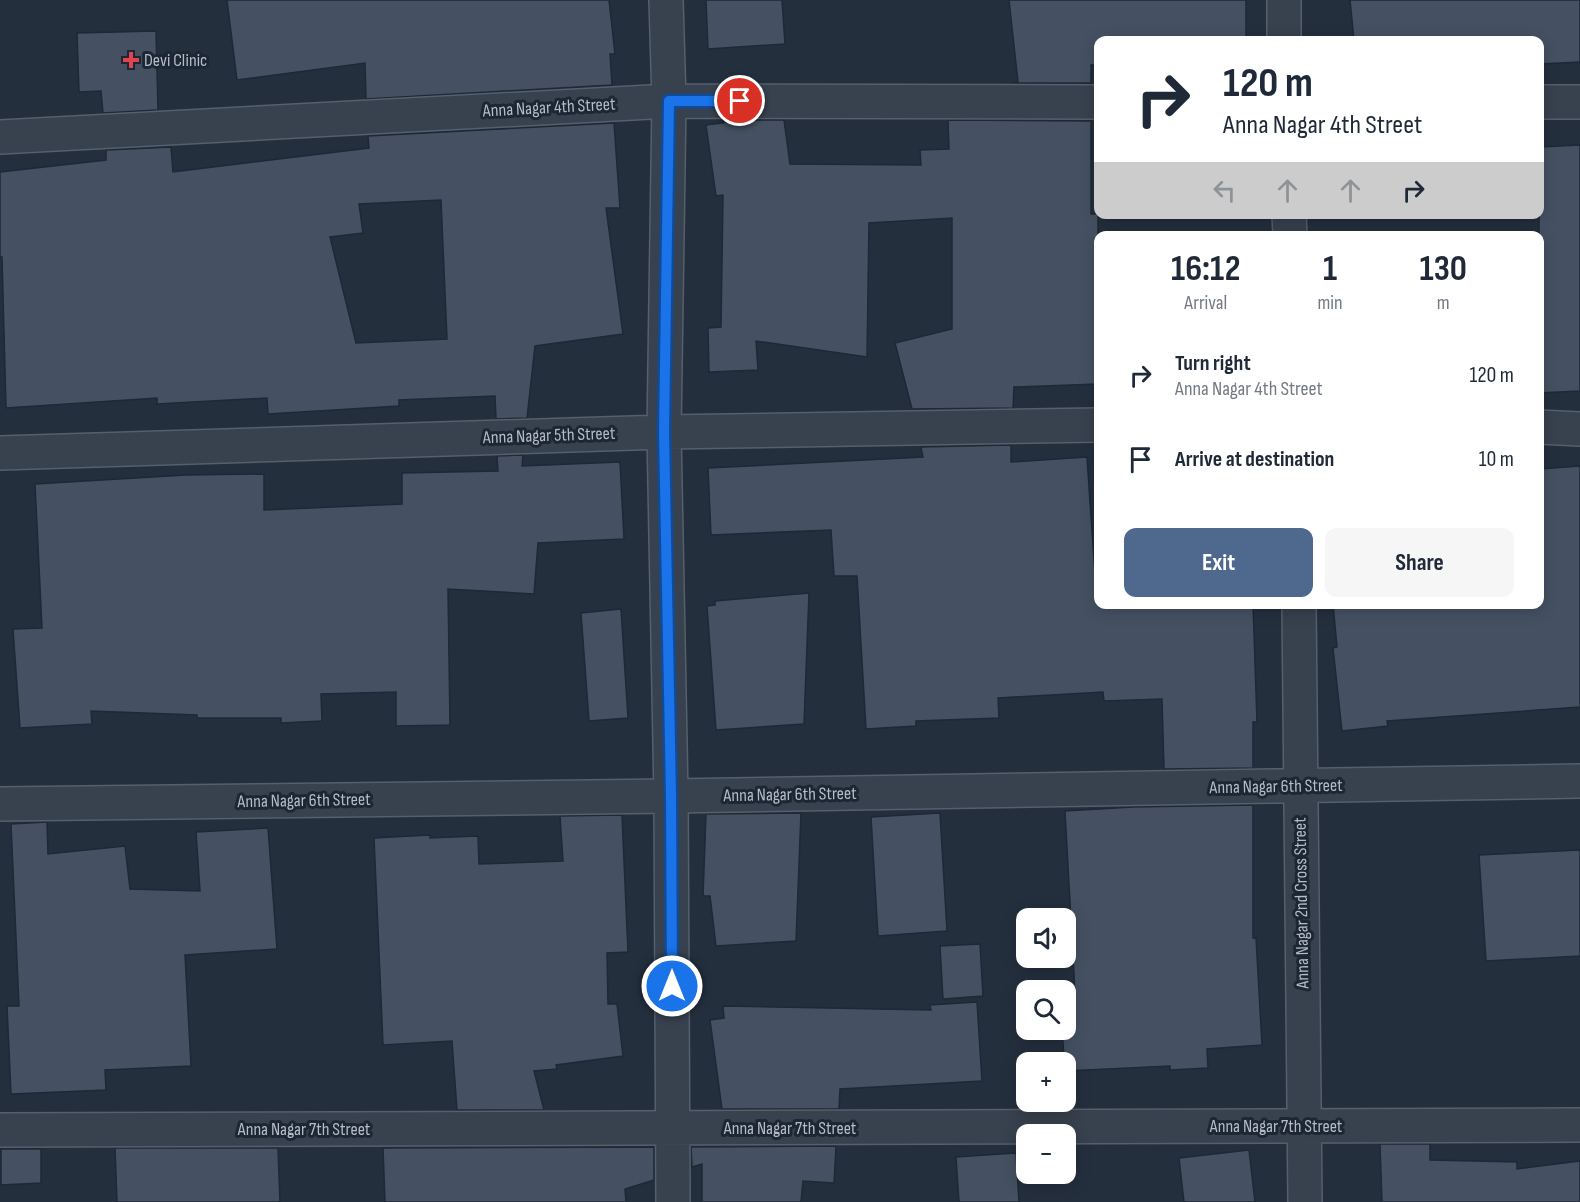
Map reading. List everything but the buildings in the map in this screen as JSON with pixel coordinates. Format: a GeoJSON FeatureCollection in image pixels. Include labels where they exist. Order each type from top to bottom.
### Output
{"type":"FeatureCollection","features":[{"type":"Feature","properties":{"kind":"street"},"geometry":{"type":"LineString","coordinates":[[666,0],[669,101],[664,432],[671,796],[673,1202]]}},
{"type":"Feature","properties":{"kind":"street"},"geometry":{"type":"LineString","coordinates":[[1284,0],[1284,36]]}},
{"type":"Feature","properties":{"kind":"street","name":"Anna Nagar 4th Street"},"geometry":{"type":"LineString","coordinates":[[0,137],[669,101],[1094,102]]}},
{"type":"Feature","properties":{"kind":"street"},"geometry":{"type":"LineString","coordinates":[[1544,102],[1580,102]]}},
{"type":"Feature","properties":{"kind":"street","name":"Anna Nagar 5th Street"},"geometry":{"type":"LineString","coordinates":[[0,453],[664,432],[1094,425]]}},
{"type":"Feature","properties":{"kind":"street"},"geometry":{"type":"LineString","coordinates":[[1544,428],[1580,429]]}},
{"type":"Feature","properties":{"kind":"street","name":"Anna Nagar 2nd Cross Street"},"geometry":{"type":"LineString","coordinates":[[1299,609],[1305,1202]]}},
{"type":"Feature","properties":{"kind":"street","name":"Anna Nagar 6th Street"},"geometry":{"type":"LineString","coordinates":[[0,804],[1580,781]]}},
{"type":"Feature","properties":{"kind":"street","name":"Anna Nagar 7th Street"},"geometry":{"type":"LineString","coordinates":[[0,1130],[1580,1125]]}},
{"type":"Feature","properties":{"kind":"place","name":"Devi Clinic"},"geometry":{"type":"Point","coordinates":[131,60]}},
{"type":"Feature","properties":{"kind":"route"},"geometry":{"type":"LineString","coordinates":[[672,986],[664,432],[669,101],[740,101]]}}]}
